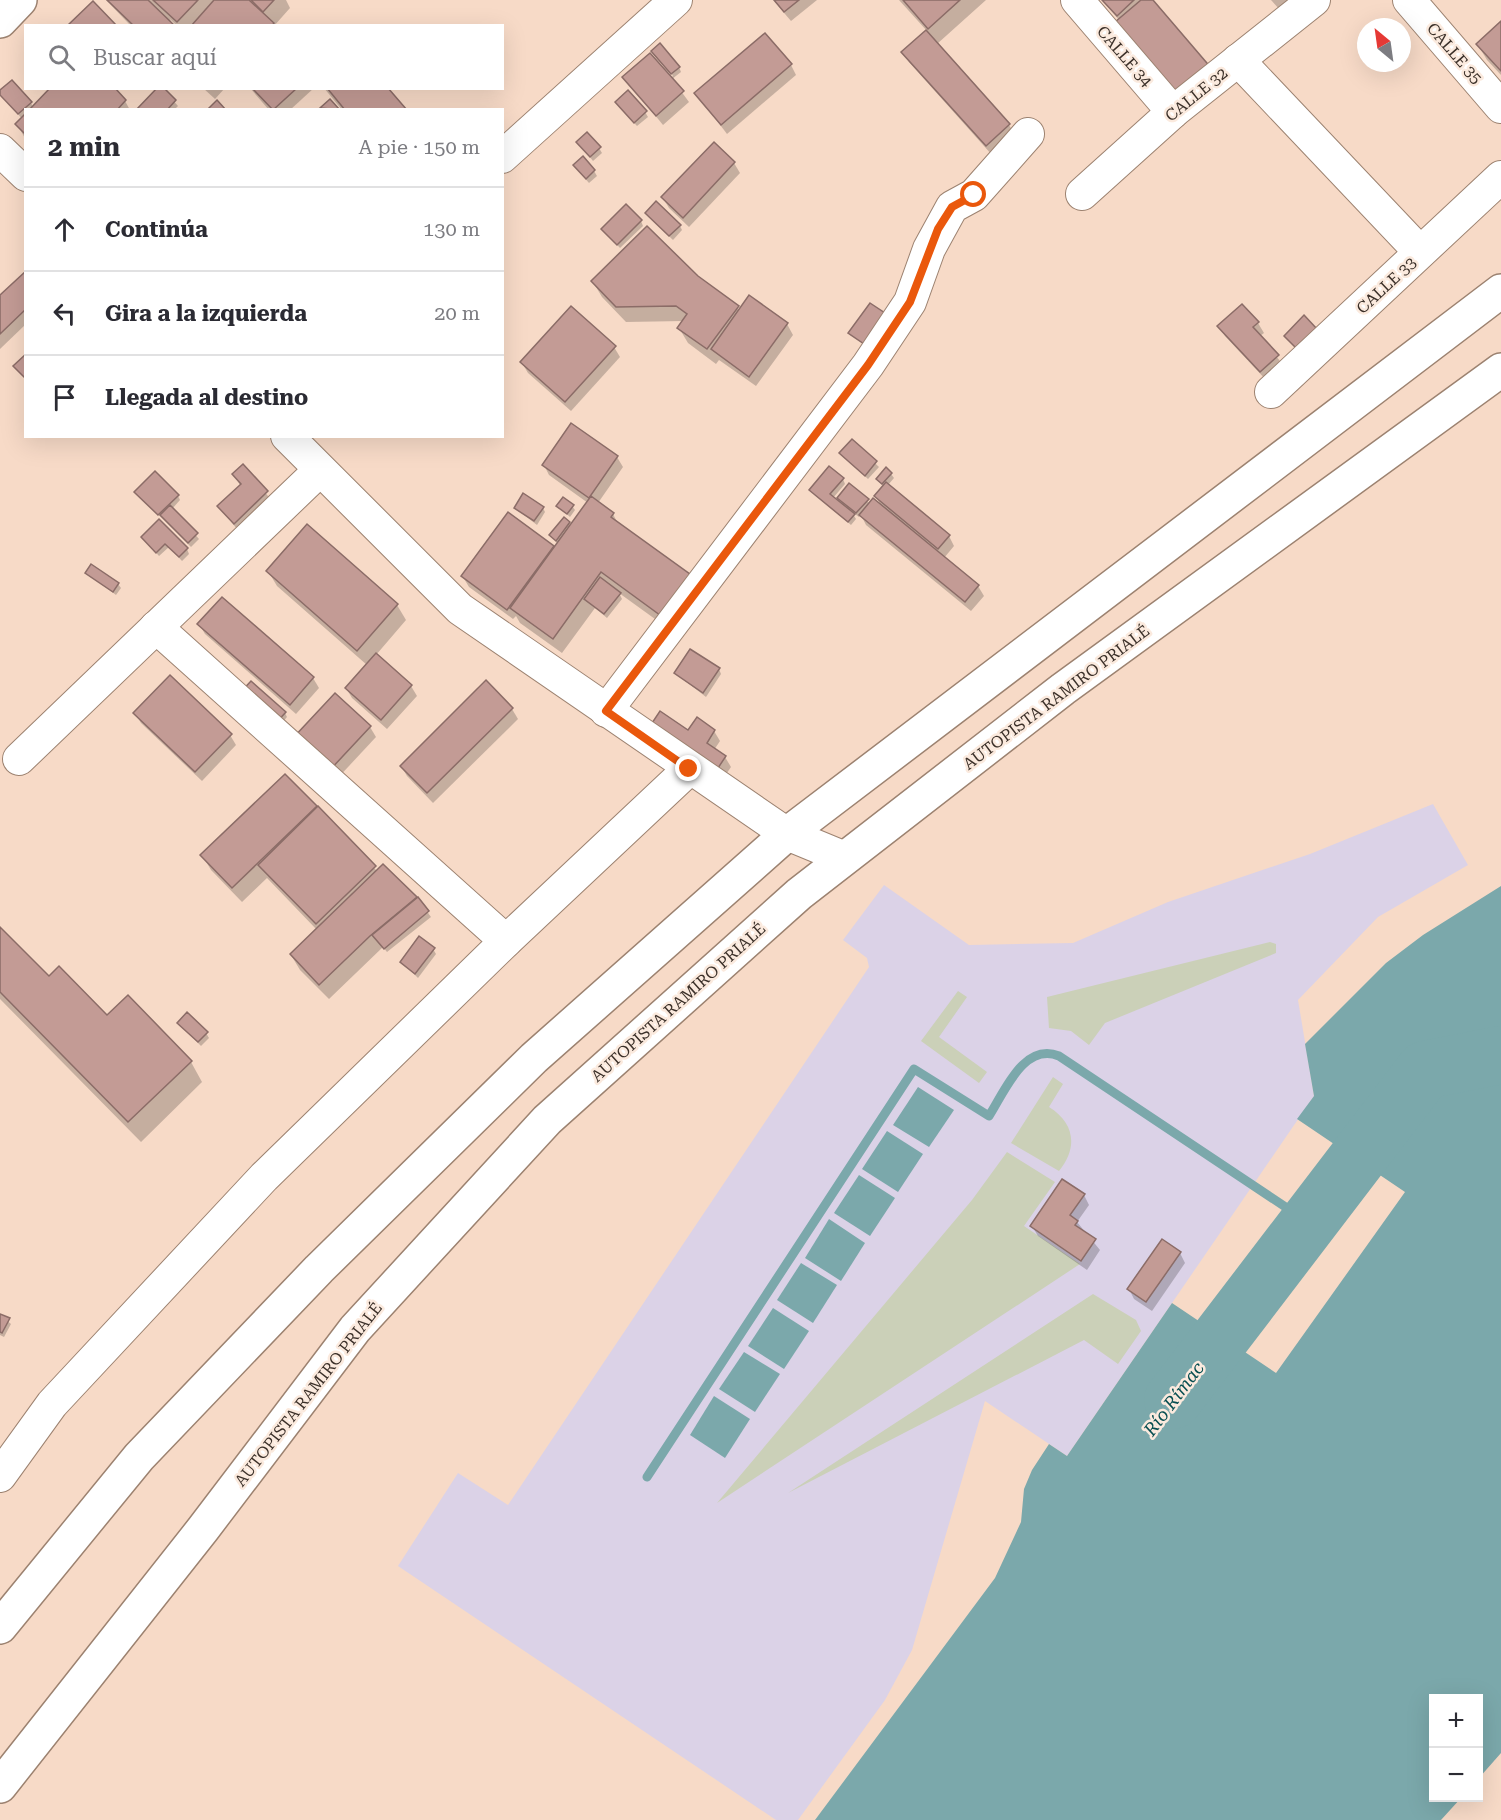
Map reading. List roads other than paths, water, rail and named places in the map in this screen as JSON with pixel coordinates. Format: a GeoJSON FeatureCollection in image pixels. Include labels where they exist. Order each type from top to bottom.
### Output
{"type":"FeatureCollection","features":[{"type":"Feature","properties":{"kind":"main road"},"geometry":{"type":"LineString","coordinates":[[0,21],[20,0]]}},
{"type":"Feature","properties":{"kind":"main road"},"geometry":{"type":"LineString","coordinates":[[0,1627],[139,1457],[319,1269],[534,1058],[787,834],[1501,291]]}},
{"type":"Feature","properties":{"kind":"main road","name":"AUTOPISTA RAMIRO PRIALÉ"},"geometry":{"type":"LineString","coordinates":[[0,1786],[202,1529],[355,1329],[547,1120],[799,894],[1063,689],[1501,370]]}},
{"type":"Feature","properties":{"kind":"street"},"geometry":{"type":"LineString","coordinates":[[504,155],[676,0]]}},
{"type":"Feature","properties":{"kind":"street","name":"CALLE 34"},"geometry":{"type":"LineString","coordinates":[[1077,0],[1173,111]]}},
{"type":"Feature","properties":{"kind":"street","name":"CALLE 32"},"geometry":{"type":"LineString","coordinates":[[1083,194],[1173,111],[1314,0]]}},
{"type":"Feature","properties":{"kind":"street","name":"CALLE 35"},"geometry":{"type":"LineString","coordinates":[[1409,0],[1501,106]]}},
{"type":"Feature","properties":{"kind":"street"},"geometry":{"type":"LineString","coordinates":[[1238,60],[1420,252]]}},
{"type":"Feature","properties":{"kind":"street"},"geometry":{"type":"LineString","coordinates":[[606,711],[868,365],[910,302],[929,249],[952,207],[974,195],[1028,134]]}},
{"type":"Feature","properties":{"kind":"street"},"geometry":{"type":"LineString","coordinates":[[0,150],[24,173]]}},
{"type":"Feature","properties":{"kind":"street","name":"CALLE 33"},"geometry":{"type":"LineString","coordinates":[[1271,392],[1501,177]]}},
{"type":"Feature","properties":{"kind":"street"},"geometry":{"type":"LineString","coordinates":[[288,438],[460,609],[689,769],[787,834],[845,858]]}},
{"type":"Feature","properties":{"kind":"street"},"geometry":{"type":"LineString","coordinates":[[19,759],[320,470]]}},
{"type":"Feature","properties":{"kind":"street"},"geometry":{"type":"LineString","coordinates":[[156,627],[506,941]]}},
{"type":"Feature","properties":{"kind":"street"},"geometry":{"type":"LineString","coordinates":[[0,1476],[52,1404],[264,1177],[506,941],[689,769]]}},
{"type":"Feature","properties":{"kind":"water"},"geometry":{"type":"Polygon","coordinates":[[[1501,886],[1501,1753],[1483,1773],[1483,1694],[1429,1694],[1429,1802],[1457,1802],[1441,1820],[815,1820],[995,1578],[1021,1522],[1024,1489],[1032,1470],[1049,1444],[1067,1456],[1172,1303],[1276,1373],[1405,1192],[1297,1119],[1314,1096],[1305,1044],[1386,963],[1423,935],[1501,886]]]}},
{"type":"Feature","properties":{"kind":"water"},"geometry":{"type":"Polygon","coordinates":[[[918,1087],[954,1110],[929,1147],[893,1125],[918,1087]]]}},
{"type":"Feature","properties":{"kind":"water"},"geometry":{"type":"Polygon","coordinates":[[[887,1131],[923,1154],[898,1192],[862,1169],[887,1131]]]}},
{"type":"Feature","properties":{"kind":"water"},"geometry":{"type":"Polygon","coordinates":[[[859,1175],[895,1198],[870,1236],[834,1213],[859,1175]]]}},
{"type":"Feature","properties":{"kind":"water"},"geometry":{"type":"Polygon","coordinates":[[[829,1219],[865,1243],[841,1281],[805,1258],[829,1219]]]}},
{"type":"Feature","properties":{"kind":"water"},"geometry":{"type":"Polygon","coordinates":[[[801,1263],[837,1285],[813,1323],[777,1300],[801,1263]]]}},
{"type":"Feature","properties":{"kind":"water"},"geometry":{"type":"Polygon","coordinates":[[[773,1308],[809,1331],[784,1369],[748,1346],[773,1308]]]}},
{"type":"Feature","properties":{"kind":"water"},"geometry":{"type":"Polygon","coordinates":[[[744,1352],[780,1374],[755,1412],[719,1389],[744,1352]]]}},
{"type":"Feature","properties":{"kind":"water"},"geometry":{"type":"Polygon","coordinates":[[[714,1396],[750,1419],[725,1458],[690,1435],[714,1396]]]}},
{"type":"Feature","properties":{"kind":"waterway"},"geometry":{"type":"LineString","coordinates":[[647,1477],[914,1069],[989,1116],[1009,1082],[1026,1062],[1036,1056],[1047,1054],[1059,1056],[1308,1222]]}},
{"type":"Feature","properties":{"kind":"waterway","name":"Río Rímac"},"geometry":{"type":"LineString","coordinates":[[1173,1400],[1425,1070],[1501,1055]]}}]}
